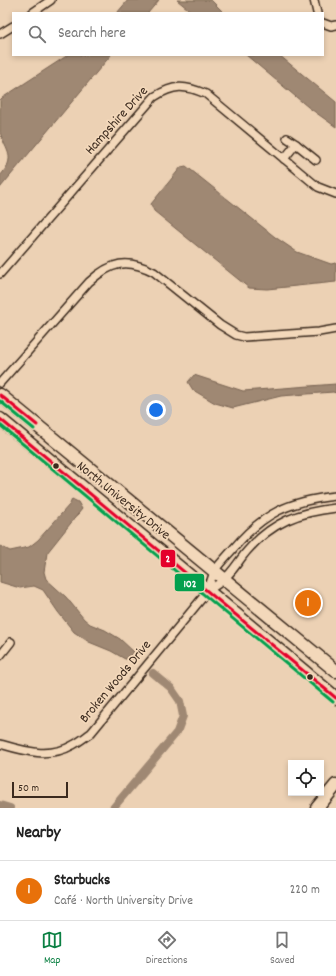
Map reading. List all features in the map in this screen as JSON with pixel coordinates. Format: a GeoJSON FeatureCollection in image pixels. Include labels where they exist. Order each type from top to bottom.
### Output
{"type":"FeatureCollection","features":[{"type":"Feature","properties":{"kind":"main road","name":"North University Drive"},"geometry":{"type":"LineString","coordinates":[[0,395],[336,671]]}},
{"type":"Feature","properties":{"kind":"main road","name":"North University Drive"},"geometry":{"type":"LineString","coordinates":[[0,419],[336,698]]}},
{"type":"Feature","properties":{"kind":"main road"},"geometry":{"type":"LineString","coordinates":[[83,488],[96,473]]}},
{"type":"Feature","properties":{"kind":"main road"},"geometry":{"type":"LineString","coordinates":[[98,500],[110,485]]}},
{"type":"Feature","properties":{"kind":"main road"},"geometry":{"type":"LineString","coordinates":[[317,808],[336,785]]}},
{"type":"Feature","properties":{"kind":"street"},"geometry":{"type":"LineString","coordinates":[[33,12],[51,0]]}},
{"type":"Feature","properties":{"kind":"street"},"geometry":{"type":"LineString","coordinates":[[314,0],[317,12]]}},
{"type":"Feature","properties":{"kind":"street"},"geometry":{"type":"LineString","coordinates":[[324,23],[331,26],[336,25]]}},
{"type":"Feature","properties":{"kind":"street"},"geometry":{"type":"LineString","coordinates":[[0,34],[12,27]]}},
{"type":"Feature","properties":{"kind":"street","name":"Hampshire Drive"},"geometry":{"type":"LineString","coordinates":[[0,274],[151,101],[164,90],[178,87],[192,88],[206,94],[318,187],[336,194]]}},
{"type":"Feature","properties":{"kind":"street"},"geometry":{"type":"LineString","coordinates":[[287,138],[316,160]]}},
{"type":"Feature","properties":{"kind":"street"},"geometry":{"type":"LineString","coordinates":[[284,159],[296,144]]}},
{"type":"Feature","properties":{"kind":"street"},"geometry":{"type":"LineString","coordinates":[[0,383],[89,282],[100,272],[119,264],[130,263],[142,266],[154,272],[220,325],[236,335],[244,337],[319,332],[336,329]]}},
{"type":"Feature","properties":{"kind":"street","name":"Broken Woods Drive"},"geometry":{"type":"LineString","coordinates":[[208,591],[215,571],[238,543],[261,521],[276,511],[297,503],[310,499],[336,496]]}},
{"type":"Feature","properties":{"kind":"street"},"geometry":{"type":"LineString","coordinates":[[310,499],[310,512]]}},
{"type":"Feature","properties":{"kind":"street","name":"Broken Woods Drive"},"geometry":{"type":"LineString","coordinates":[[0,744],[28,752],[50,753],[72,746],[91,733],[208,591],[224,579],[259,538],[278,524],[289,519],[310,512],[336,508]]}},
{"type":"Feature","properties":{"kind":"street"},"geometry":{"type":"LineString","coordinates":[[238,543],[247,551]]}},
{"type":"Feature","properties":{"kind":"street"},"geometry":{"type":"LineString","coordinates":[[0,656],[11,642]]}},
{"type":"Feature","properties":{"kind":"shaded area"},"geometry":{"type":"Polygon","coordinates":[[[128,0],[159,0],[149,12],[118,12],[128,0]]]}},
{"type":"Feature","properties":{"kind":"shaded area"},"geometry":{"type":"Polygon","coordinates":[[[177,0],[211,0],[223,12],[192,12],[177,0]]]}},
{"type":"Feature","properties":{"kind":"shaded area"},"geometry":{"type":"Polygon","coordinates":[[[66,56],[110,56],[0,188],[0,176],[8,164],[9,159],[9,154],[0,132],[0,100],[66,56]]]}},
{"type":"Feature","properties":{"kind":"shaded area"},"geometry":{"type":"Polygon","coordinates":[[[247,56],[280,56],[336,102],[336,127],[308,107],[247,56]]]}},
{"type":"Feature","properties":{"kind":"shaded area"},"geometry":{"type":"Polygon","coordinates":[[[186,166],[275,237],[297,252],[331,264],[336,263],[336,282],[267,289],[249,288],[154,211],[151,204],[181,167],[186,166]]]}},
{"type":"Feature","properties":{"kind":"shaded area"},"geometry":{"type":"Polygon","coordinates":[[[194,375],[243,391],[336,384],[336,393],[281,396],[233,408],[215,403],[193,390],[188,382],[194,375]]]}},
{"type":"Feature","properties":{"kind":"shaded area"},"geometry":{"type":"Polygon","coordinates":[[[72,499],[78,502],[82,509],[47,553],[44,572],[46,579],[66,597],[84,619],[90,624],[105,630],[120,639],[134,652],[137,659],[125,659],[111,651],[89,642],[74,632],[43,590],[34,586],[20,588],[0,582],[0,546],[10,551],[29,547],[38,540],[70,504],[72,499]]]}},
{"type":"Feature","properties":{"kind":"waterway"},"geometry":{"type":"LineString","coordinates":[[113,808],[177,732],[183,716],[180,701],[171,688],[153,673]]}},
{"type":"Feature","properties":{"kind":"waterway"},"geometry":{"type":"LineString","coordinates":[[0,805],[10,808]]}},
{"type":"Feature","properties":{"kind":"transit line","name":"2"},"geometry":{"type":"LineString","coordinates":[[0,395],[37,425]]}},
{"type":"Feature","properties":{"kind":"transit line","name":"102"},"geometry":{"type":"LineString","coordinates":[[0,401],[34,429]]}},
{"type":"Feature","properties":{"kind":"transit line","name":"2"},"geometry":{"type":"LineString","coordinates":[[0,419],[336,698]]}},
{"type":"Feature","properties":{"kind":"transit line","name":"102"},"geometry":{"type":"LineString","coordinates":[[0,425],[333,702]]}},
{"type":"Feature","properties":{"kind":"place","name":"Starbucks"},"geometry":{"type":"Point","coordinates":[308,603]}}]}
